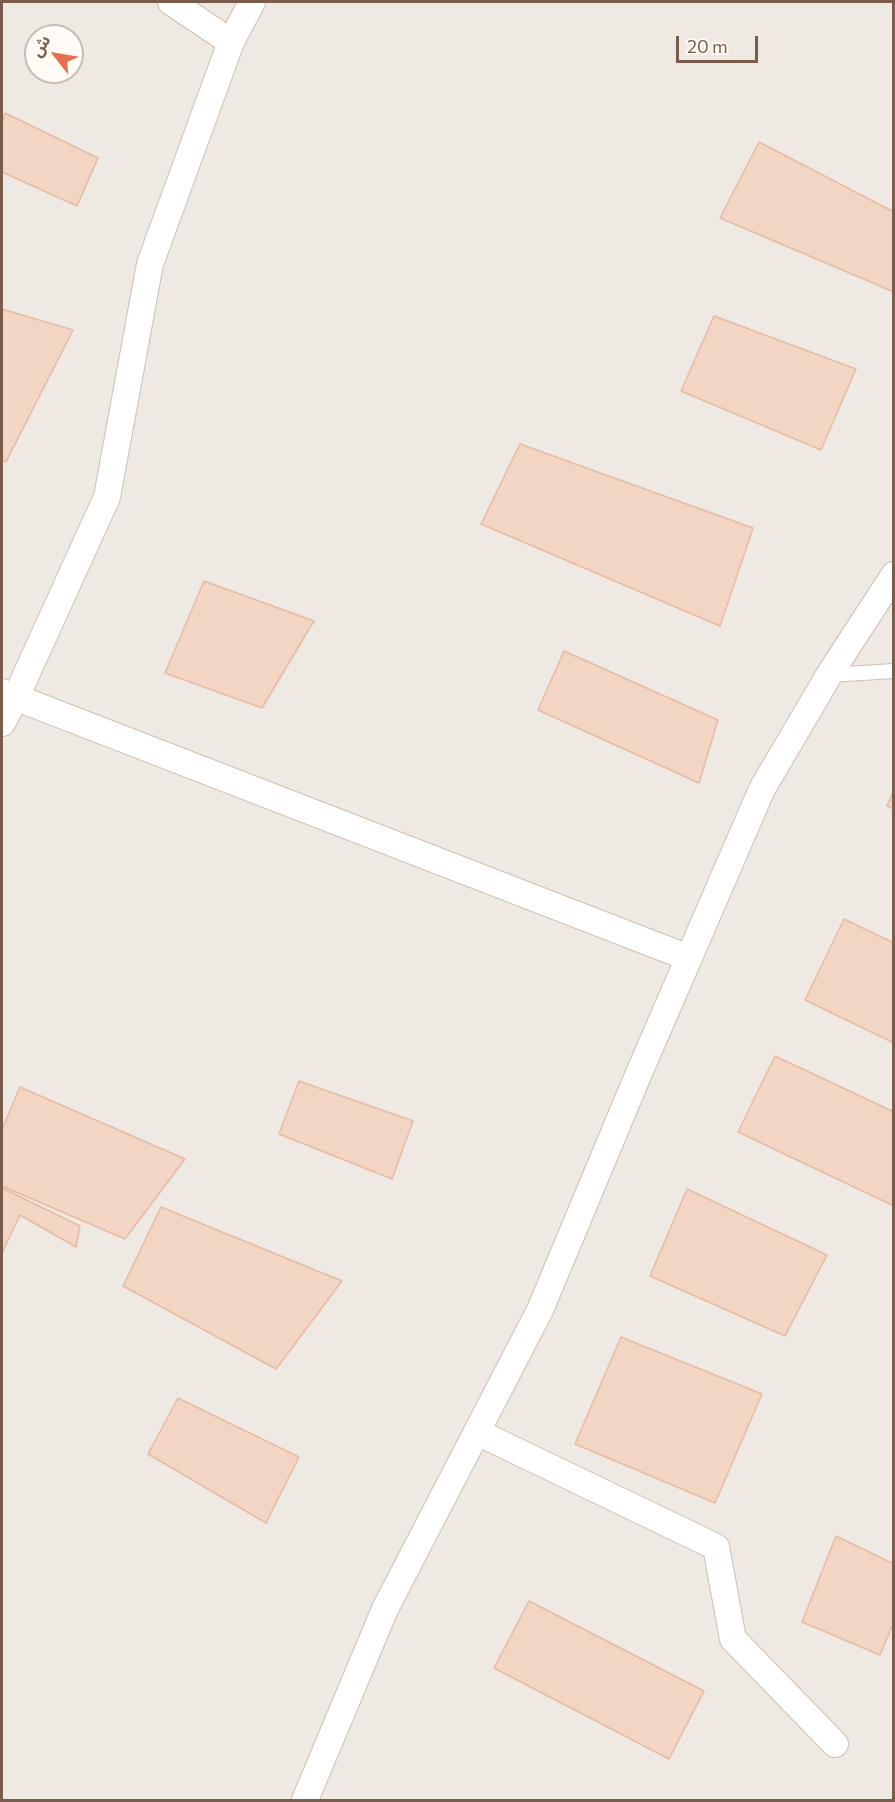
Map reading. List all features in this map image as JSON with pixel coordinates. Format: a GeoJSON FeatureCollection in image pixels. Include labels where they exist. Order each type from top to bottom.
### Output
{"type":"FeatureCollection","features":[{"type":"Feature","properties":{"kind":"street"},"geometry":{"type":"LineString","coordinates":[[171,2],[231,42]]}},
{"type":"Feature","properties":{"kind":"street"},"geometry":{"type":"LineString","coordinates":[[2,723],[9,694],[107,497],[150,264],[231,42],[252,2]]}},
{"type":"Feature","properties":{"kind":"street"},"geometry":{"type":"LineString","coordinates":[[305,1800],[385,1609],[540,1310],[762,789],[829,675],[894,575]]}},
{"type":"Feature","properties":{"kind":"street"},"geometry":{"type":"LineString","coordinates":[[9,694],[689,958]]}},
{"type":"Feature","properties":{"kind":"street"},"geometry":{"type":"LineString","coordinates":[[477,1432],[716,1547],[734,1640],[835,1744]]}},
{"type":"Feature","properties":{"kind":"lane"},"geometry":{"type":"LineString","coordinates":[[829,675],[894,671]]}},
{"type":"Feature","properties":{"kind":"shaded area"},"geometry":{"type":"Polygon","coordinates":[[[2,2],[893,2],[893,1800],[2,1800],[2,2]]]}},
{"type":"Feature","properties":{"kind":"building"},"geometry":{"type":"Polygon","coordinates":[[[5,113],[98,158],[77,206],[2,172],[2,124],[5,113]]]}},
{"type":"Feature","properties":{"kind":"building"},"geometry":{"type":"Polygon","coordinates":[[[759,142],[894,212],[894,292],[720,218],[759,142]]]}},
{"type":"Feature","properties":{"kind":"building"},"geometry":{"type":"Polygon","coordinates":[[[2,309],[73,330],[6,462],[2,460],[2,309]]]}},
{"type":"Feature","properties":{"kind":"building"},"geometry":{"type":"Polygon","coordinates":[[[714,316],[856,369],[821,450],[681,391],[714,316]]]}},
{"type":"Feature","properties":{"kind":"building"},"geometry":{"type":"Polygon","coordinates":[[[520,444],[753,528],[720,626],[481,524],[520,444]]]}},
{"type":"Feature","properties":{"kind":"building"},"geometry":{"type":"Polygon","coordinates":[[[204,581],[314,621],[262,708],[165,673],[204,581]]]}},
{"type":"Feature","properties":{"kind":"building"},"geometry":{"type":"Polygon","coordinates":[[[564,651],[718,720],[699,783],[538,710],[564,651]]]}},
{"type":"Feature","properties":{"kind":"building"},"geometry":{"type":"Polygon","coordinates":[[[894,789],[894,809],[887,806],[894,789]]]}},
{"type":"Feature","properties":{"kind":"building"},"geometry":{"type":"Polygon","coordinates":[[[844,919],[894,943],[894,1043],[805,1000],[844,919]]]}},
{"type":"Feature","properties":{"kind":"building"},"geometry":{"type":"Polygon","coordinates":[[[775,1056],[894,1112],[894,1206],[738,1132],[775,1056]]]}},
{"type":"Feature","properties":{"kind":"building"},"geometry":{"type":"Polygon","coordinates":[[[299,1081],[413,1121],[392,1179],[279,1134],[299,1081]]]}},
{"type":"Feature","properties":{"kind":"building"},"geometry":{"type":"Polygon","coordinates":[[[20,1087],[185,1159],[125,1239],[2,1186],[2,1129],[20,1087]]]}},
{"type":"Feature","properties":{"kind":"building"},"geometry":{"type":"Polygon","coordinates":[[[2,1188],[80,1226],[76,1247],[20,1215],[2,1253],[2,1188]]]}},
{"type":"Feature","properties":{"kind":"building"},"geometry":{"type":"Polygon","coordinates":[[[687,1189],[827,1255],[785,1336],[650,1276],[687,1189]]]}},
{"type":"Feature","properties":{"kind":"building"},"geometry":{"type":"Polygon","coordinates":[[[161,1207],[342,1281],[276,1369],[123,1286],[161,1207]]]}},
{"type":"Feature","properties":{"kind":"building"},"geometry":{"type":"Polygon","coordinates":[[[621,1337],[762,1394],[715,1503],[575,1444],[621,1337]]]}},
{"type":"Feature","properties":{"kind":"building"},"geometry":{"type":"Polygon","coordinates":[[[178,1398],[299,1457],[266,1523],[148,1454],[178,1398]]]}},
{"type":"Feature","properties":{"kind":"building"},"geometry":{"type":"Polygon","coordinates":[[[836,1536],[894,1564],[894,1622],[880,1655],[802,1622],[836,1536]]]}},
{"type":"Feature","properties":{"kind":"building"},"geometry":{"type":"Polygon","coordinates":[[[529,1601],[704,1691],[669,1759],[494,1668],[529,1601]]]}}]}
